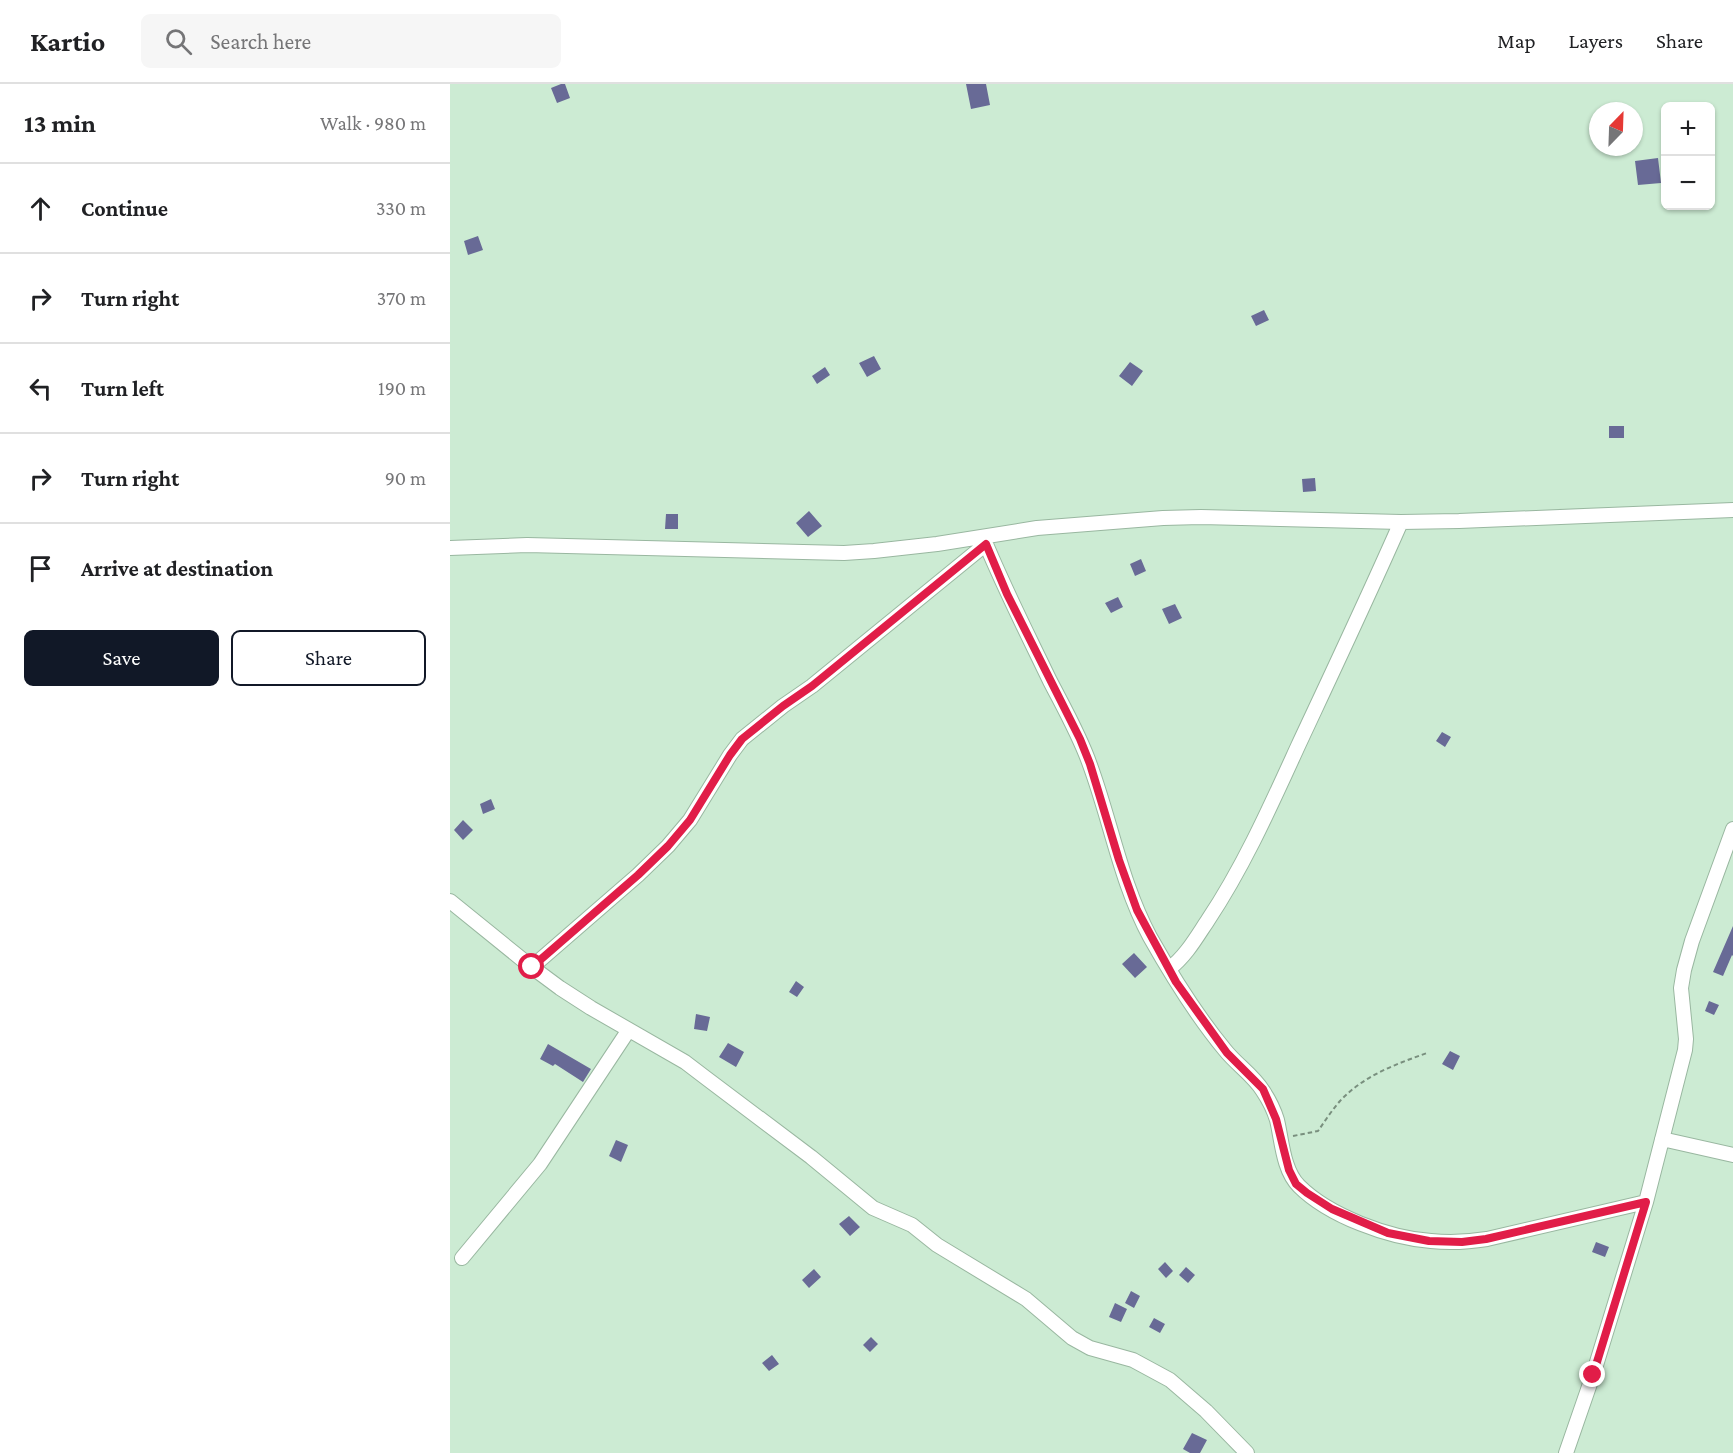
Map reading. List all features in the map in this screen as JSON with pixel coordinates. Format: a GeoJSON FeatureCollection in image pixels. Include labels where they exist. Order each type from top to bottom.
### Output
{"type":"FeatureCollection","features":[{"type":"Feature","properties":{"kind":"street"},"geometry":{"type":"LineString","coordinates":[[450,548],[527,545],[844,553],[985,540],[1048,527],[1163,518],[1401,522],[1514,520],[1733,510]]}},
{"type":"Feature","properties":{"kind":"street"},"geometry":{"type":"LineString","coordinates":[[1168,969],[1179,961],[1191,945],[1240,868],[1401,522]]}},
{"type":"Feature","properties":{"kind":"street"},"geometry":{"type":"LineString","coordinates":[[532,967],[668,846],[690,820],[742,739],[812,686],[985,540]]}},
{"type":"Feature","properties":{"kind":"street"},"geometry":{"type":"LineString","coordinates":[[985,540],[1007,594],[1083,747],[1137,910],[1168,969],[1217,1041],[1263,1089],[1276,1119],[1289,1170],[1296,1184],[1332,1209],[1354,1220],[1388,1233],[1429,1241],[1462,1242],[1486,1239],[1646,1202]]}},
{"type":"Feature","properties":{"kind":"street"},"geometry":{"type":"LineString","coordinates":[[1566,1453],[1596,1366],[1646,1202],[1685,1050],[1681,988],[1684,969],[1733,829]]}},
{"type":"Feature","properties":{"kind":"street"},"geometry":{"type":"LineString","coordinates":[[450,901],[532,967],[583,1003],[685,1062],[811,1157],[873,1208],[912,1225],[937,1245],[1018,1293],[1072,1338],[1090,1348],[1133,1360],[1170,1380],[1206,1411],[1246,1453]]}},
{"type":"Feature","properties":{"kind":"street"},"geometry":{"type":"LineString","coordinates":[[462,1258],[540,1164],[628,1030]]}},
{"type":"Feature","properties":{"kind":"street"},"geometry":{"type":"LineString","coordinates":[[1662,1139],[1733,1155]]}},
{"type":"Feature","properties":{"kind":"path"},"geometry":{"type":"LineString","coordinates":[[1281,1138],[1318,1131],[1341,1100],[1366,1080],[1395,1065],[1427,1053]]}},
{"type":"Feature","properties":{"kind":"building"},"geometry":{"type":"Polygon","coordinates":[[[565,84],[570,98],[557,103],[551,88],[565,84]]]}},
{"type":"Feature","properties":{"kind":"building"},"geometry":{"type":"Polygon","coordinates":[[[966,84],[986,84],[990,105],[971,109],[966,84]]]}},
{"type":"Feature","properties":{"kind":"building"},"geometry":{"type":"Polygon","coordinates":[[[1658,158],[1661,183],[1638,185],[1635,161],[1658,158]]]}},
{"type":"Feature","properties":{"kind":"building"},"geometry":{"type":"Polygon","coordinates":[[[478,236],[483,250],[468,255],[464,241],[478,236]]]}},
{"type":"Feature","properties":{"kind":"building"},"geometry":{"type":"Polygon","coordinates":[[[1264,310],[1269,320],[1256,326],[1251,316],[1264,310]]]}},
{"type":"Feature","properties":{"kind":"building"},"geometry":{"type":"Polygon","coordinates":[[[874,356],[881,369],[867,377],[859,363],[874,356]]]}},
{"type":"Feature","properties":{"kind":"building"},"geometry":{"type":"Polygon","coordinates":[[[1130,362],[1143,371],[1132,386],[1119,376],[1130,362]]]}},
{"type":"Feature","properties":{"kind":"building"},"geometry":{"type":"Polygon","coordinates":[[[825,367],[830,375],[817,384],[812,376],[825,367]]]}},
{"type":"Feature","properties":{"kind":"building"},"geometry":{"type":"Polygon","coordinates":[[[1609,426],[1624,426],[1624,438],[1609,438],[1609,426]]]}},
{"type":"Feature","properties":{"kind":"building"},"geometry":{"type":"Polygon","coordinates":[[[1315,478],[1316,491],[1303,492],[1302,479],[1315,478]]]}},
{"type":"Feature","properties":{"kind":"building"},"geometry":{"type":"Polygon","coordinates":[[[809,511],[822,526],[808,537],[796,523],[809,511]]]}},
{"type":"Feature","properties":{"kind":"building"},"geometry":{"type":"Polygon","coordinates":[[[666,514],[678,514],[678,529],[665,529],[666,514]]]}},
{"type":"Feature","properties":{"kind":"building"},"geometry":{"type":"Polygon","coordinates":[[[1141,559],[1146,571],[1135,576],[1130,564],[1141,559]]]}},
{"type":"Feature","properties":{"kind":"building"},"geometry":{"type":"Polygon","coordinates":[[[1118,597],[1123,607],[1111,613],[1105,603],[1118,597]]]}},
{"type":"Feature","properties":{"kind":"building"},"geometry":{"type":"Polygon","coordinates":[[[1175,604],[1182,618],[1169,624],[1162,609],[1175,604]]]}},
{"type":"Feature","properties":{"kind":"building"},"geometry":{"type":"Polygon","coordinates":[[[1442,732],[1451,737],[1445,747],[1436,741],[1442,732]]]}},
{"type":"Feature","properties":{"kind":"building"},"geometry":{"type":"Polygon","coordinates":[[[491,799],[495,809],[483,814],[480,804],[491,799]]]}},
{"type":"Feature","properties":{"kind":"building"},"geometry":{"type":"Polygon","coordinates":[[[463,820],[473,830],[463,840],[454,830],[463,820]]]}},
{"type":"Feature","properties":{"kind":"building"},"geometry":{"type":"Polygon","coordinates":[[[1733,926],[1733,956],[1723,976],[1713,972],[1733,926]]]}},
{"type":"Feature","properties":{"kind":"building"},"geometry":{"type":"Polygon","coordinates":[[[1134,953],[1147,967],[1135,978],[1122,964],[1134,953]]]}},
{"type":"Feature","properties":{"kind":"building"},"geometry":{"type":"Polygon","coordinates":[[[796,981],[804,987],[797,997],[789,992],[796,981]]]}},
{"type":"Feature","properties":{"kind":"building"},"geometry":{"type":"Polygon","coordinates":[[[1709,1001],[1719,1005],[1714,1015],[1705,1011],[1709,1001]]]}},
{"type":"Feature","properties":{"kind":"building"},"geometry":{"type":"Polygon","coordinates":[[[696,1014],[710,1017],[707,1031],[694,1029],[696,1014]]]}},
{"type":"Feature","properties":{"kind":"building"},"geometry":{"type":"Polygon","coordinates":[[[728,1043],[744,1052],[736,1067],[719,1057],[728,1043]]]}},
{"type":"Feature","properties":{"kind":"building"},"geometry":{"type":"Polygon","coordinates":[[[548,1044],[591,1069],[583,1082],[555,1064],[553,1066],[540,1059],[548,1044]]]}},
{"type":"Feature","properties":{"kind":"building"},"geometry":{"type":"Polygon","coordinates":[[[1450,1051],[1460,1056],[1453,1070],[1442,1064],[1450,1051]]]}},
{"type":"Feature","properties":{"kind":"building"},"geometry":{"type":"Polygon","coordinates":[[[616,1140],[628,1145],[621,1162],[609,1156],[616,1140]]]}},
{"type":"Feature","properties":{"kind":"building"},"geometry":{"type":"Polygon","coordinates":[[[849,1216],[860,1227],[850,1236],[839,1224],[849,1216]]]}},
{"type":"Feature","properties":{"kind":"building"},"geometry":{"type":"Polygon","coordinates":[[[1596,1242],[1609,1247],[1605,1257],[1592,1252],[1596,1242]]]}},
{"type":"Feature","properties":{"kind":"building"},"geometry":{"type":"Polygon","coordinates":[[[1165,1262],[1173,1271],[1166,1278],[1158,1269],[1165,1262]]]}},
{"type":"Feature","properties":{"kind":"building"},"geometry":{"type":"Polygon","coordinates":[[[1186,1267],[1195,1275],[1188,1283],[1179,1275],[1186,1267]]]}},
{"type":"Feature","properties":{"kind":"building"},"geometry":{"type":"Polygon","coordinates":[[[814,1269],[821,1277],[809,1288],[802,1280],[814,1269]]]}},
{"type":"Feature","properties":{"kind":"building"},"geometry":{"type":"Polygon","coordinates":[[[1131,1291],[1140,1296],[1134,1308],[1125,1303],[1131,1291]]]}},
{"type":"Feature","properties":{"kind":"building"},"geometry":{"type":"Polygon","coordinates":[[[1115,1303],[1127,1309],[1121,1322],[1109,1317],[1115,1303]]]}},
{"type":"Feature","properties":{"kind":"building"},"geometry":{"type":"Polygon","coordinates":[[[1154,1318],[1165,1324],[1160,1333],[1149,1327],[1154,1318]]]}},
{"type":"Feature","properties":{"kind":"building"},"geometry":{"type":"Polygon","coordinates":[[[871,1337],[878,1344],[870,1352],[863,1345],[871,1337]]]}},
{"type":"Feature","properties":{"kind":"building"},"geometry":{"type":"Polygon","coordinates":[[[772,1355],[779,1364],[769,1371],[762,1363],[772,1355]]]}},
{"type":"Feature","properties":{"kind":"building"},"geometry":{"type":"Polygon","coordinates":[[[1192,1433],[1207,1440],[1200,1453],[1190,1453],[1183,1449],[1192,1433]]]}},
{"type":"Feature","properties":{"kind":"route"},"geometry":{"type":"LineString","coordinates":[[532,967],[638,875],[680,833],[742,739],[812,686],[986,544],[1007,594],[1080,739],[1137,910],[1176,982],[1217,1041],[1263,1089],[1271,1103],[1289,1170],[1296,1184],[1332,1209],[1354,1220],[1388,1233],[1429,1241],[1462,1242],[1486,1239],[1646,1202],[1593,1375]]}}]}
